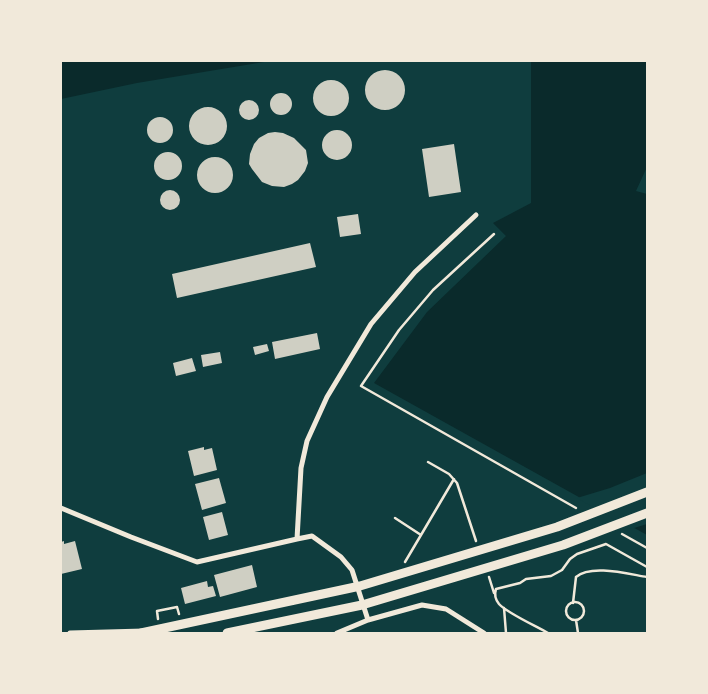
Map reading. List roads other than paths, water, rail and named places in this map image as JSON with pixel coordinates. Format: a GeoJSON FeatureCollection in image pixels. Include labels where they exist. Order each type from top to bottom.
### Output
{"type":"FeatureCollection","features":[{"type":"Feature","properties":{"kind":"street"},"geometry":{"type":"LineString","coordinates":[[297,539],[301,468],[307,441],[327,397],[371,324],[415,272],[476,215]]}},
{"type":"Feature","properties":{"kind":"street"},"geometry":{"type":"LineString","coordinates":[[141,633],[360,586],[557,527],[647,492]]}},
{"type":"Feature","properties":{"kind":"street"},"geometry":{"type":"LineString","coordinates":[[61,508],[197,562],[312,536],[341,557],[352,570],[368,620]]}},
{"type":"Feature","properties":{"kind":"street"},"geometry":{"type":"LineString","coordinates":[[227,633],[362,604],[563,545],[647,513]]}},
{"type":"Feature","properties":{"kind":"street"},"geometry":{"type":"LineString","coordinates":[[337,633],[368,620],[422,605],[446,609],[484,633]]}},
{"type":"Feature","properties":{"kind":"street"},"geometry":{"type":"LineString","coordinates":[[70,633],[153,630]]}},
{"type":"Feature","properties":{"kind":"water"},"geometry":{"type":"Polygon","coordinates":[[[61,61],[270,61],[137,83],[61,99],[61,61]]]}},
{"type":"Feature","properties":{"kind":"water"},"geometry":{"type":"Polygon","coordinates":[[[531,61],[647,61],[647,167],[636,191],[647,194],[647,535],[374,383],[427,312],[506,236],[493,223],[531,203],[531,61]]]}}]}
